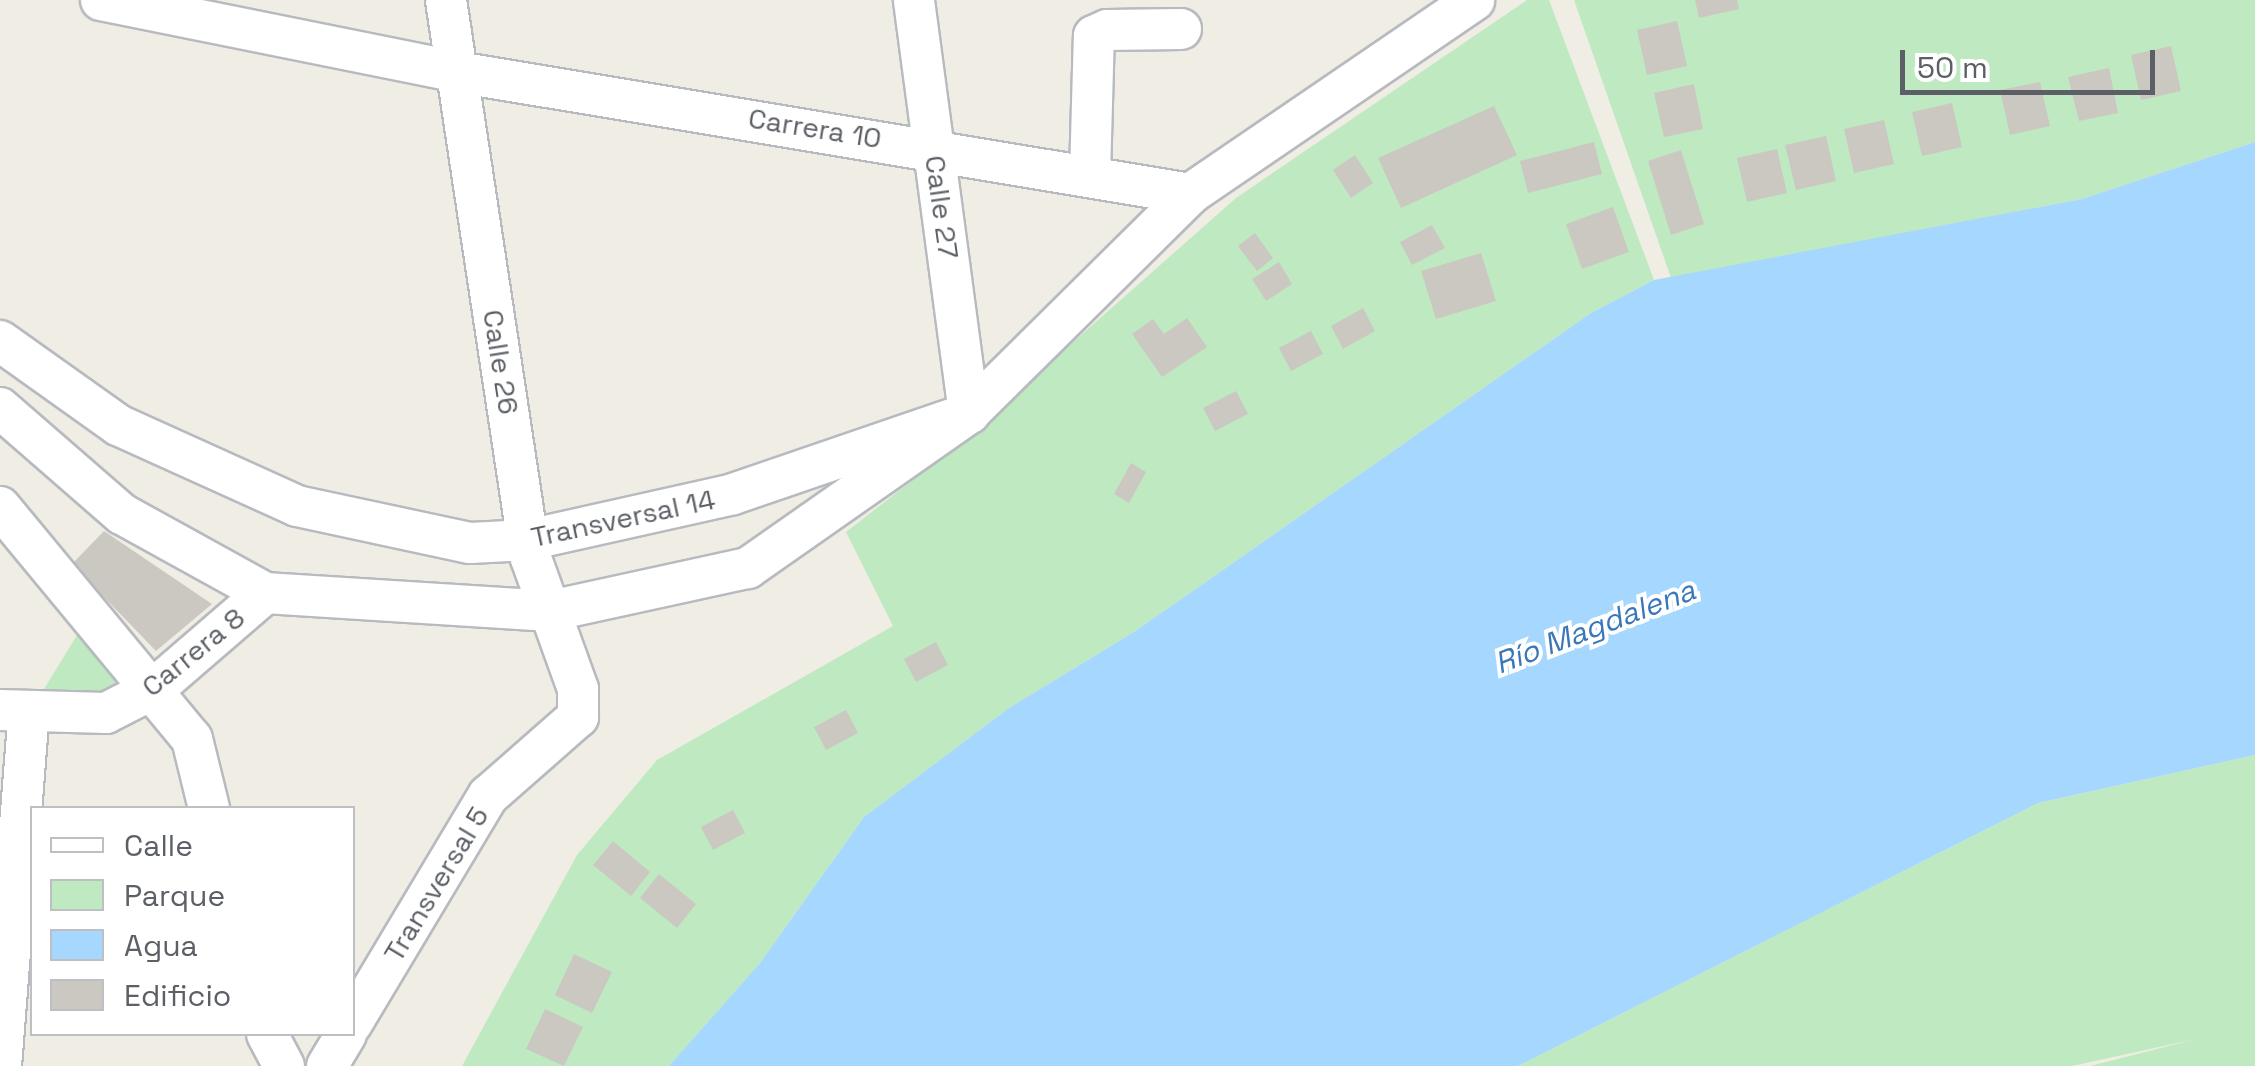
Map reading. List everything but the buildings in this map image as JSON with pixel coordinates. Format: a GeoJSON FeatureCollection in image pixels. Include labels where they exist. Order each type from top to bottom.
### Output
{"type":"FeatureCollection","features":[{"type":"Feature","properties":{"kind":"street","name":"Carrera 10"},"geometry":{"type":"LineString","coordinates":[[101,0],[456,72],[934,146],[1190,194]]}},
{"type":"Feature","properties":{"kind":"street","name":"Calle 26"},"geometry":{"type":"LineString","coordinates":[[446,0],[528,540],[578,689],[578,717]]}},
{"type":"Feature","properties":{"kind":"street","name":"Calle 27"},"geometry":{"type":"LineString","coordinates":[[914,0],[969,413]]}},
{"type":"Feature","properties":{"kind":"street"},"geometry":{"type":"LineString","coordinates":[[1190,194],[1474,0]]}},
{"type":"Feature","properties":{"kind":"street"},"geometry":{"type":"LineString","coordinates":[[1090,175],[1094,36],[1107,30],[1181,29]]}},
{"type":"Feature","properties":{"kind":"street","name":"Transversal 14"},"geometry":{"type":"LineString","coordinates":[[0,340],[118,425],[297,506],[470,543],[528,540],[733,494],[969,413],[1190,194]]}},
{"type":"Feature","properties":{"kind":"street"},"geometry":{"type":"LineString","coordinates":[[0,408],[122,514],[265,594],[550,612],[748,568],[969,413]]}},
{"type":"Feature","properties":{"kind":"street"},"geometry":{"type":"LineString","coordinates":[[0,507],[155,688],[192,739],[209,806]]}},
{"type":"Feature","properties":{"kind":"street","name":"Carrera 8"},"geometry":{"type":"LineString","coordinates":[[14,711],[106,713],[155,688],[265,594]]}},
{"type":"Feature","properties":{"kind":"street"},"geometry":{"type":"LineString","coordinates":[[1,1066],[13,999],[14,711]]}},
{"type":"Feature","properties":{"kind":"street","name":"Transversal 5"},"geometry":{"type":"LineString","coordinates":[[355,1018],[488,796],[578,717]]}},
{"type":"Feature","properties":{"kind":"street"},"geometry":{"type":"LineString","coordinates":[[268,1036],[284,1066]]}},
{"type":"Feature","properties":{"kind":"street"},"geometry":{"type":"LineString","coordinates":[[327,1066],[345,1036]]}},
{"type":"Feature","properties":{"kind":"green space"},"geometry":{"type":"Polygon","coordinates":[[[1527,0],[1549,0],[1654,280],[1591,313],[1134,632],[1009,708],[864,817],[760,963],[669,1066],[462,1066],[577,855],[657,760],[893,626],[846,532],[950,451],[1236,198],[1527,0]]]}},
{"type":"Feature","properties":{"kind":"green space"},"geometry":{"type":"Polygon","coordinates":[[[1574,0],[2255,0],[2255,142],[2082,199],[1671,278],[1574,0]]]}},
{"type":"Feature","properties":{"kind":"green space"},"geometry":{"type":"Polygon","coordinates":[[[85,622],[127,671],[120,686],[99,701],[41,694],[85,622]]]}},
{"type":"Feature","properties":{"kind":"green space"},"geometry":{"type":"Polygon","coordinates":[[[2255,755],[2255,1066],[2090,1066],[2196,1039],[2072,1066],[1518,1066],[2038,803],[2255,755]]]}},
{"type":"Feature","properties":{"kind":"water","name":"Río Magdalena"},"geometry":{"type":"Polygon","coordinates":[[[2255,142],[2255,755],[2038,803],[1518,1066],[669,1066],[760,963],[864,817],[1009,708],[1134,632],[1591,313],[1654,280],[2082,199],[2255,142]]]}}]}
